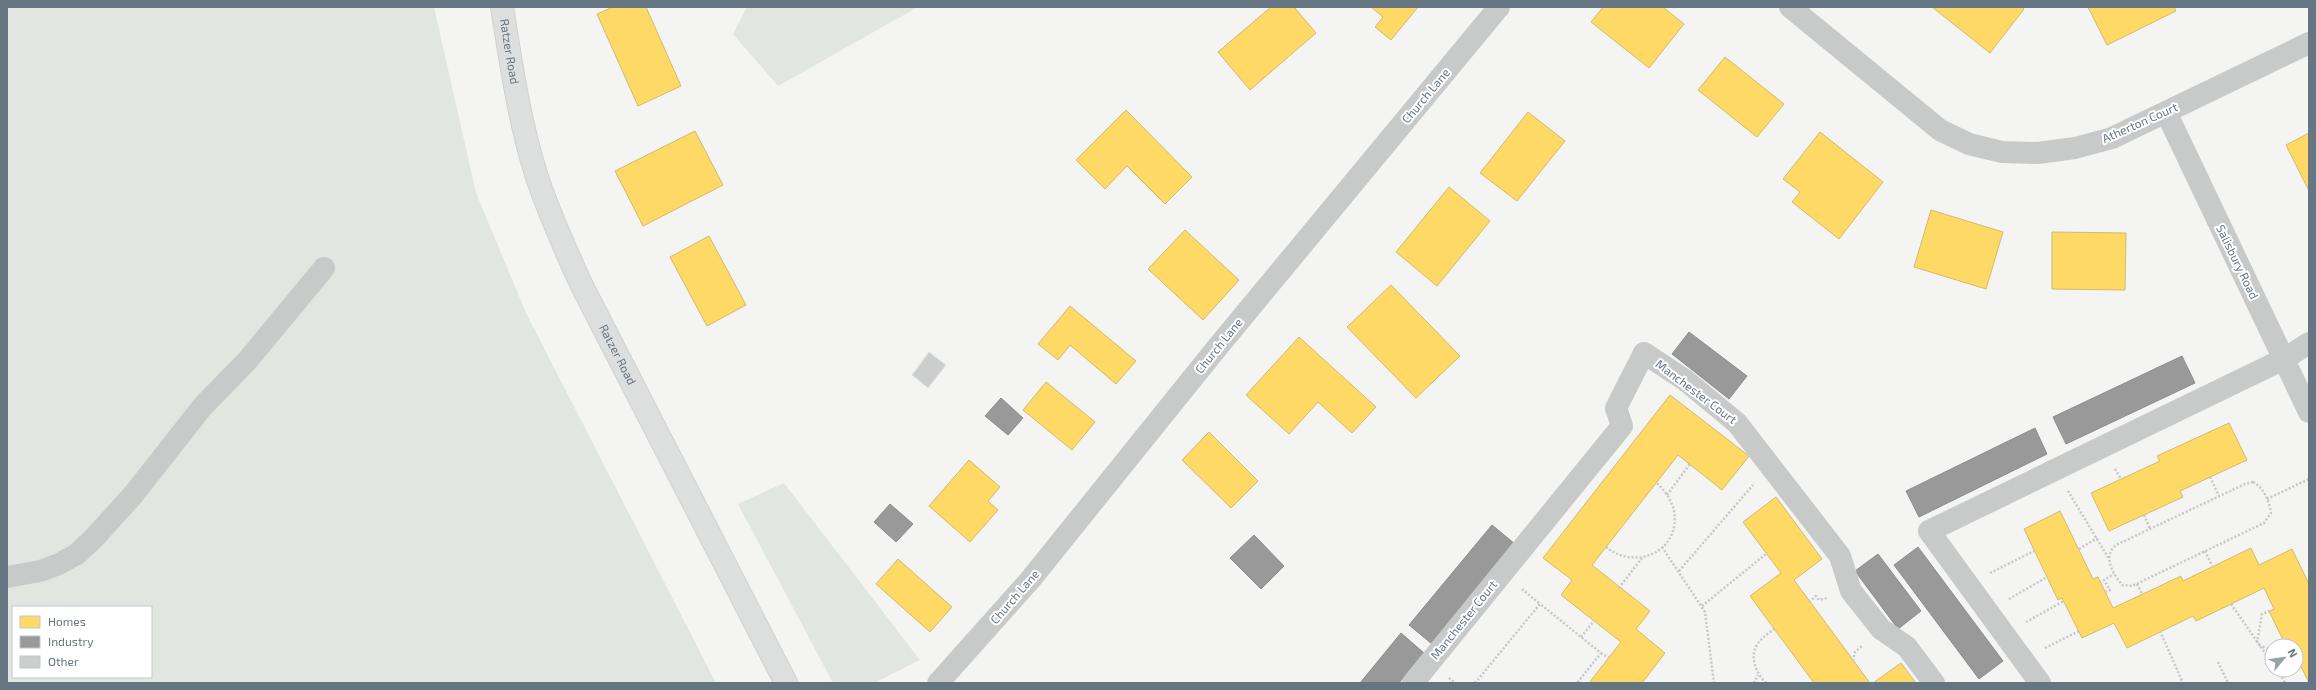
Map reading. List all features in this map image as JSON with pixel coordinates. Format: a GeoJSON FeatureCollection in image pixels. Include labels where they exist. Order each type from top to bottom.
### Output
{"type":"FeatureCollection","features":[{"type":"Feature","properties":{"kind":"main road","name":"Ratzer Road"},"geometry":{"type":"LineString","coordinates":[[502,7],[523,128],[536,174],[557,228],[581,284],[786,683]]}},
{"type":"Feature","properties":{"kind":"street","name":"Church Lane"},"geometry":{"type":"LineString","coordinates":[[938,683],[1030,580],[1216,349],[1499,7]]}},
{"type":"Feature","properties":{"kind":"street","name":"Atherton Court"},"geometry":{"type":"LineString","coordinates":[[1790,7],[1940,130],[1969,144],[2002,152],[2038,153],[2075,148],[2112,138],[2309,43]]}},
{"type":"Feature","properties":{"kind":"street","name":"Salisbury Road"},"geometry":{"type":"LineString","coordinates":[[2166,112],[2309,412]]}},
{"type":"Feature","properties":{"kind":"street"},"geometry":{"type":"LineString","coordinates":[[7,577],[40,571],[59,564],[77,554],[94,538],[133,495],[203,406],[247,361],[324,268]]}},
{"type":"Feature","properties":{"kind":"street"},"geometry":{"type":"LineString","coordinates":[[2040,683],[1930,531],[2284,359],[2309,343]]}},
{"type":"Feature","properties":{"kind":"street","name":"Manchester Court"},"geometry":{"type":"LineString","coordinates":[[1413,683],[1622,426],[1616,408],[1644,353],[1684,380],[1737,422],[1840,556],[1851,591],[1881,629],[1907,647],[1934,683]]}},
{"type":"Feature","properties":{"kind":"path"},"geometry":{"type":"LineString","coordinates":[[1667,495],[1690,464]]}},
{"type":"Feature","properties":{"kind":"path"},"geometry":{"type":"LineString","coordinates":[[1679,571],[1770,464]]}},
{"type":"Feature","properties":{"kind":"path"},"geometry":{"type":"LineString","coordinates":[[2056,470],[2097,538],[2109,559],[2114,574],[2122,585],[2132,586],[2137,584],[2264,523],[2271,513],[2267,499],[2262,489],[2253,482],[2219,496],[2116,545],[2110,553],[2109,559]]}},
{"type":"Feature","properties":{"kind":"path"},"geometry":{"type":"LineString","coordinates":[[2210,477],[2219,496]]}},
{"type":"Feature","properties":{"kind":"path"},"geometry":{"type":"LineString","coordinates":[[2267,499],[2309,479]]}},
{"type":"Feature","properties":{"kind":"path"},"geometry":{"type":"LineString","coordinates":[[1619,588],[1643,558],[1666,544],[1673,528],[1675,518],[1673,505],[1656,482]]}},
{"type":"Feature","properties":{"kind":"path"},"geometry":{"type":"LineString","coordinates":[[2144,515],[2150,529]]}},
{"type":"Feature","properties":{"kind":"path"},"geometry":{"type":"LineString","coordinates":[[2079,549],[2097,538]]}},
{"type":"Feature","properties":{"kind":"path"},"geometry":{"type":"LineString","coordinates":[[1606,547],[1620,557],[1643,558]]}},
{"type":"Feature","properties":{"kind":"path"},"geometry":{"type":"LineString","coordinates":[[1662,547],[1702,606],[1707,619],[1714,683]]}},
{"type":"Feature","properties":{"kind":"path"},"geometry":{"type":"LineString","coordinates":[[1969,585],[2034,551]]}},
{"type":"Feature","properties":{"kind":"path"},"geometry":{"type":"LineString","coordinates":[[2205,551],[2212,566]]}},
{"type":"Feature","properties":{"kind":"path"},"geometry":{"type":"LineString","coordinates":[[1702,606],[1766,554]]}},
{"type":"Feature","properties":{"kind":"path"},"geometry":{"type":"LineString","coordinates":[[2105,592],[2110,590],[2104,580],[2114,574]]}},
{"type":"Feature","properties":{"kind":"path"},"geometry":{"type":"LineString","coordinates":[[1987,611],[2047,577]]}},
{"type":"Feature","properties":{"kind":"path"},"geometry":{"type":"LineString","coordinates":[[2137,584],[2142,594]]}},
{"type":"Feature","properties":{"kind":"path"},"geometry":{"type":"LineString","coordinates":[[2004,634],[2064,601]]}},
{"type":"Feature","properties":{"kind":"path"},"geometry":{"type":"LineString","coordinates":[[1475,683],[1540,604],[1609,658]]}},
{"type":"Feature","properties":{"kind":"path"},"geometry":{"type":"LineString","coordinates":[[2231,604],[2264,653]]}},
{"type":"Feature","properties":{"kind":"path"},"geometry":{"type":"LineString","coordinates":[[2257,644],[2262,614],[2269,611]]}},
{"type":"Feature","properties":{"kind":"path"},"geometry":{"type":"LineString","coordinates":[[1581,637],[1594,621]]}},
{"type":"Feature","properties":{"kind":"path"},"geometry":{"type":"LineString","coordinates":[[1766,683],[1758,675],[1754,665],[1756,647],[1759,642],[1774,629]]}},
{"type":"Feature","properties":{"kind":"path"},"geometry":{"type":"LineString","coordinates":[[2023,660],[2078,631]]}},
{"type":"Feature","properties":{"kind":"path"},"geometry":{"type":"LineString","coordinates":[[2160,632],[2184,683]]}},
{"type":"Feature","properties":{"kind":"path"},"geometry":{"type":"LineString","coordinates":[[2257,644],[2264,647]]}},
{"type":"Feature","properties":{"kind":"path"},"geometry":{"type":"LineString","coordinates":[[1577,683],[1601,652]]}},
{"type":"Feature","properties":{"kind":"path"},"geometry":{"type":"LineString","coordinates":[[2218,662],[2228,683]]}},
{"type":"Feature","properties":{"kind":"path"},"geometry":{"type":"LineString","coordinates":[[1754,683],[1758,675]]}},
{"type":"Feature","properties":{"kind":"shaded area"},"geometry":{"type":"Polygon","coordinates":[[[7,7],[434,7],[476,193],[526,313],[716,683],[7,683],[7,7]]]}},
{"type":"Feature","properties":{"kind":"shaded area"},"geometry":{"type":"Polygon","coordinates":[[[747,7],[918,7],[778,86],[733,34],[747,7]]]}},
{"type":"Feature","properties":{"kind":"shaded area"},"geometry":{"type":"Polygon","coordinates":[[[784,483],[920,660],[874,683],[833,683],[738,504],[784,483]]]}},
{"type":"Feature","properties":{"kind":"building: Homes"},"geometry":{"type":"Polygon","coordinates":[[[613,7],[646,7],[681,86],[638,106],[597,14],[613,7]]]}},
{"type":"Feature","properties":{"kind":"building: Homes"},"geometry":{"type":"Polygon","coordinates":[[[1271,7],[1294,7],[1316,33],[1250,90],[1218,52],[1271,7]]]}},
{"type":"Feature","properties":{"kind":"building: Homes"},"geometry":{"type":"Polygon","coordinates":[[[1371,7],[1418,7],[1391,40],[1375,27],[1383,17],[1371,7]]]}},
{"type":"Feature","properties":{"kind":"building: Homes"},"geometry":{"type":"Polygon","coordinates":[[[1603,7],[1663,7],[1684,24],[1649,68],[1591,22],[1603,7]]]}},
{"type":"Feature","properties":{"kind":"building: Homes"},"geometry":{"type":"Polygon","coordinates":[[[1932,7],[2022,7],[2024,9],[1990,53],[1932,7]]]}},
{"type":"Feature","properties":{"kind":"building: Homes"},"geometry":{"type":"Polygon","coordinates":[[[2088,7],[2174,7],[2176,11],[2107,45],[2088,7]]]}},
{"type":"Feature","properties":{"kind":"building: Homes"},"geometry":{"type":"Polygon","coordinates":[[[1725,57],[1784,104],[1757,137],[1698,90],[1725,57]]]}},
{"type":"Feature","properties":{"kind":"building: Homes"},"geometry":{"type":"Polygon","coordinates":[[[1126,110],[1192,177],[1165,204],[1127,166],[1105,189],[1076,160],[1126,110]]]}},
{"type":"Feature","properties":{"kind":"building: Homes"},"geometry":{"type":"Polygon","coordinates":[[[1528,112],[1565,141],[1517,201],[1480,173],[1528,112]]]}},
{"type":"Feature","properties":{"kind":"building: Homes"},"geometry":{"type":"Polygon","coordinates":[[[695,131],[723,185],[643,226],[615,171],[695,131]]]}},
{"type":"Feature","properties":{"kind":"building: Homes"},"geometry":{"type":"Polygon","coordinates":[[[1820,132],[1883,182],[1839,239],[1792,202],[1800,192],[1783,179],[1820,132]]]}},
{"type":"Feature","properties":{"kind":"building: Homes"},"geometry":{"type":"Polygon","coordinates":[[[2309,133],[2309,191],[2286,145],[2309,133]]]}},
{"type":"Feature","properties":{"kind":"building: Homes"},"geometry":{"type":"Polygon","coordinates":[[[1449,187],[1490,221],[1437,286],[1396,252],[1449,187]]]}},
{"type":"Feature","properties":{"kind":"building: Homes"},"geometry":{"type":"Polygon","coordinates":[[[1931,210],[2003,232],[1986,289],[1914,267],[1931,210]]]}},
{"type":"Feature","properties":{"kind":"building: Homes"},"geometry":{"type":"Polygon","coordinates":[[[1185,230],[1239,280],[1203,320],[1148,269],[1185,230]]]}},
{"type":"Feature","properties":{"kind":"building: Homes"},"geometry":{"type":"Polygon","coordinates":[[[2052,232],[2126,233],[2125,290],[2052,289],[2052,232]]]}},
{"type":"Feature","properties":{"kind":"building: Homes"},"geometry":{"type":"Polygon","coordinates":[[[709,236],[746,305],[707,326],[670,257],[709,236]]]}},
{"type":"Feature","properties":{"kind":"building: Homes"},"geometry":{"type":"Polygon","coordinates":[[[1391,285],[1460,356],[1416,398],[1347,327],[1391,285]]]}},
{"type":"Feature","properties":{"kind":"building: Homes"},"geometry":{"type":"Polygon","coordinates":[[[1070,306],[1136,361],[1116,384],[1070,345],[1058,360],[1038,344],[1070,306]]]}},
{"type":"Feature","properties":{"kind":"building: Homes"},"geometry":{"type":"Polygon","coordinates":[[[1299,337],[1376,407],[1352,433],[1318,402],[1289,434],[1246,395],[1299,337]]]}},
{"type":"Feature","properties":{"kind":"building: Homes"},"geometry":{"type":"Polygon","coordinates":[[[1046,382],[1095,422],[1072,450],[1023,410],[1046,382]]]}},
{"type":"Feature","properties":{"kind":"building: Homes"},"geometry":{"type":"Polygon","coordinates":[[[1670,395],[1749,456],[1722,490],[1678,455],[1592,565],[1650,611],[1636,629],[1665,653],[1642,683],[1589,683],[1621,642],[1561,595],[1572,580],[1543,558],[1670,395]]]}},
{"type":"Feature","properties":{"kind":"building: Homes"},"geometry":{"type":"Polygon","coordinates":[[[2229,423],[2247,460],[2180,491],[2183,497],[2109,531],[2091,493],[2160,461],[2157,456],[2229,423]]]}},
{"type":"Feature","properties":{"kind":"building: Homes"},"geometry":{"type":"Polygon","coordinates":[[[1209,432],[1258,481],[1231,508],[1182,460],[1209,432]]]}},
{"type":"Feature","properties":{"kind":"building: Homes"},"geometry":{"type":"Polygon","coordinates":[[[969,460],[1000,487],[988,501],[998,510],[970,542],[929,506],[969,460]]]}},
{"type":"Feature","properties":{"kind":"building: Homes"},"geometry":{"type":"Polygon","coordinates":[[[1776,497],[1822,559],[1794,580],[1870,683],[1814,683],[1750,596],[1781,573],[1743,522],[1776,497]]]}},
{"type":"Feature","properties":{"kind":"building: Homes"},"geometry":{"type":"Polygon","coordinates":[[[2060,511],[2093,579],[2098,577],[2113,608],[2181,576],[2183,581],[2251,548],[2259,565],[2292,549],[2309,584],[2309,683],[2304,673],[2304,638],[2282,638],[2269,611],[2274,609],[2264,588],[2196,621],[2193,616],[2127,648],[2114,623],[2082,638],[2062,598],[2058,600],[2024,529],[2060,511]]]}},
{"type":"Feature","properties":{"kind":"building: Homes"},"geometry":{"type":"Polygon","coordinates":[[[898,559],[952,607],[930,632],[876,584],[898,559]]]}},
{"type":"Feature","properties":{"kind":"building: Homes"},"geometry":{"type":"Polygon","coordinates":[[[1901,663],[1916,683],[1873,683],[1901,663]]]}},
{"type":"Feature","properties":{"kind":"building: Industry"},"geometry":{"type":"Polygon","coordinates":[[[1689,332],[1747,376],[1729,399],[1672,354],[1689,332]]]}},
{"type":"Feature","properties":{"kind":"building: Industry"},"geometry":{"type":"Polygon","coordinates":[[[2182,356],[2195,383],[2066,444],[2053,417],[2182,356]]]}},
{"type":"Feature","properties":{"kind":"building: Industry"},"geometry":{"type":"Polygon","coordinates":[[[1001,398],[1023,418],[1008,435],[985,416],[1001,398]]]}},
{"type":"Feature","properties":{"kind":"building: Industry"},"geometry":{"type":"Polygon","coordinates":[[[2035,428],[2047,454],[1919,517],[1906,491],[2035,428]]]}},
{"type":"Feature","properties":{"kind":"building: Industry"},"geometry":{"type":"Polygon","coordinates":[[[890,504],[913,524],[896,542],[874,522],[890,504]]]}},
{"type":"Feature","properties":{"kind":"building: Industry"},"geometry":{"type":"Polygon","coordinates":[[[1492,525],[1515,544],[1432,644],[1409,625],[1492,525]]]}},
{"type":"Feature","properties":{"kind":"building: Industry"},"geometry":{"type":"Polygon","coordinates":[[[1254,535],[1284,566],[1261,589],[1230,558],[1254,535]]]}},
{"type":"Feature","properties":{"kind":"building: Industry"},"geometry":{"type":"Polygon","coordinates":[[[1918,547],[2003,661],[1979,679],[1894,565],[1918,547]]]}},
{"type":"Feature","properties":{"kind":"building: Industry"},"geometry":{"type":"Polygon","coordinates":[[[1878,554],[1921,611],[1898,629],[1855,571],[1878,554]]]}},
{"type":"Feature","properties":{"kind":"building: Industry"},"geometry":{"type":"Polygon","coordinates":[[[1401,633],[1424,653],[1399,683],[1360,683],[1401,633]]]}},
{"type":"Feature","properties":{"kind":"building: Other"},"geometry":{"type":"Polygon","coordinates":[[[929,352],[946,365],[928,388],[912,375],[929,352]]]}}]}
